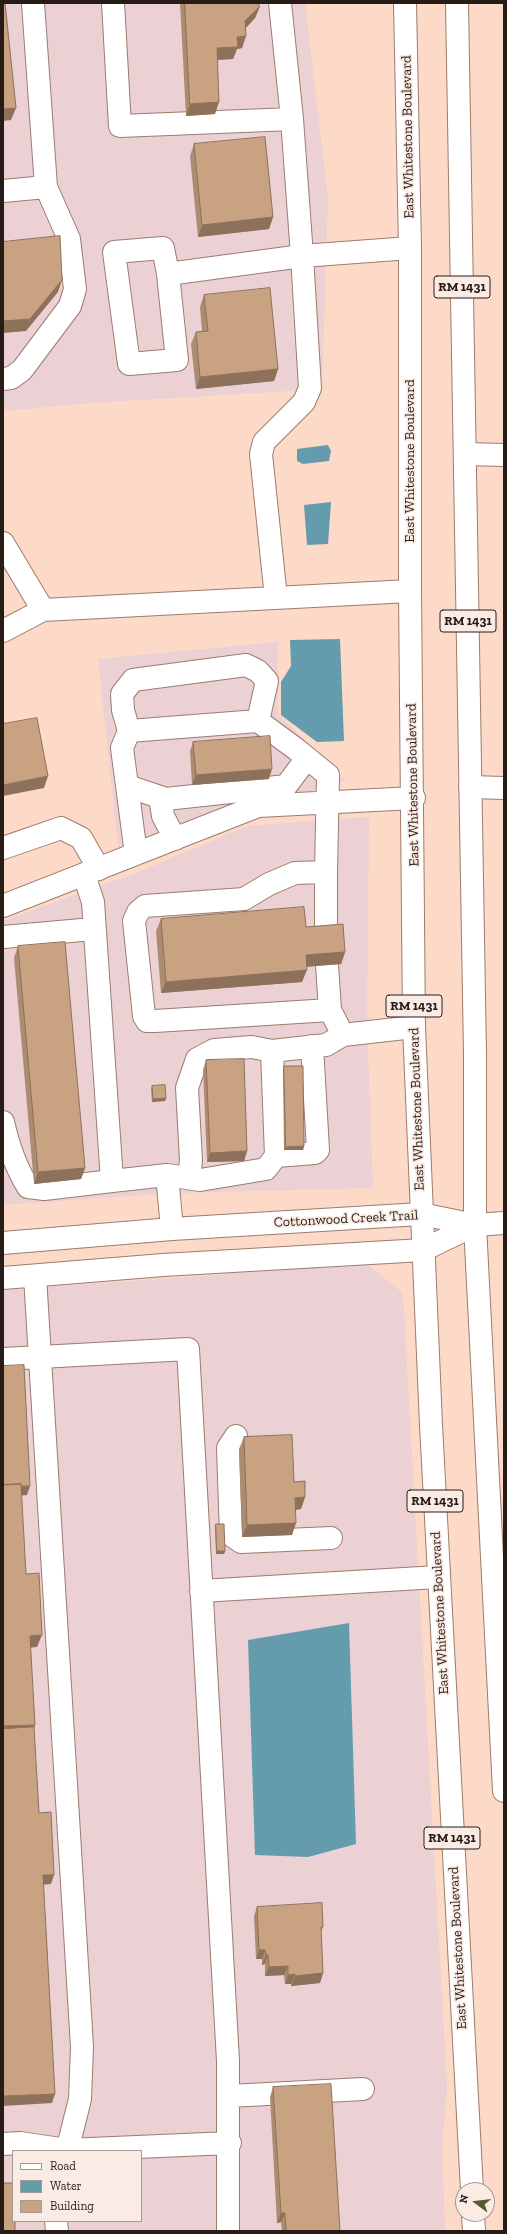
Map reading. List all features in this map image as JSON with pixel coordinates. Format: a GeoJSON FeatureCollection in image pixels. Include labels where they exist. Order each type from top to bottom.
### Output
{"type":"FeatureCollection","features":[{"type":"Feature","properties":{"kind":"main road"},"geometry":{"type":"LineString","coordinates":[[3,379],[11,378],[22,370],[70,306],[75,290],[69,240],[46,187],[33,3]]}},
{"type":"Feature","properties":{"kind":"main road"},"geometry":{"type":"LineString","coordinates":[[113,3],[120,126],[292,119]]}},
{"type":"Feature","properties":{"kind":"main road"},"geometry":{"type":"LineString","coordinates":[[276,598],[261,454],[264,442],[304,402],[310,388],[292,119],[280,3]]}},
{"type":"Feature","properties":{"kind":"main road","name":"East Whitestone Boulevard"},"geometry":{"type":"LineString","coordinates":[[405,3],[410,248],[410,591],[414,798],[414,1027],[438,1577],[472,2182]]}},
{"type":"Feature","properties":{"kind":"main road","name":"RM 1431"},"geometry":{"type":"LineString","coordinates":[[458,3],[475,1055],[475,1225],[498,1581],[504,1791]]}},
{"type":"Feature","properties":{"kind":"main road"},"geometry":{"type":"LineString","coordinates":[[3,191],[46,187]]}},
{"type":"Feature","properties":{"kind":"main road"},"geometry":{"type":"LineString","coordinates":[[163,248],[168,274],[177,360],[129,364],[114,252],[163,248]]}},
{"type":"Feature","properties":{"kind":"main road"},"geometry":{"type":"LineString","coordinates":[[168,274],[302,256],[410,248]]}},
{"type":"Feature","properties":{"kind":"main road"},"geometry":{"type":"LineString","coordinates":[[466,454],[504,455]]}},
{"type":"Feature","properties":{"kind":"main road"},"geometry":{"type":"LineString","coordinates":[[3,543],[43,610]]}},
{"type":"Feature","properties":{"kind":"main road"},"geometry":{"type":"LineString","coordinates":[[3,631],[43,610],[410,591]]}},
{"type":"Feature","properties":{"kind":"main road"},"geometry":{"type":"LineString","coordinates":[[136,854],[122,748],[129,731],[123,710],[122,694],[133,680],[246,665],[258,671],[267,681],[258,721]]}},
{"type":"Feature","properties":{"kind":"main road"},"geometry":{"type":"LineString","coordinates":[[129,731],[258,721],[328,775],[329,802],[326,872],[326,937]]}},
{"type":"Feature","properties":{"kind":"main road"},"geometry":{"type":"LineString","coordinates":[[127,786],[160,798],[286,786],[307,758]]}},
{"type":"Feature","properties":{"kind":"main road"},"geometry":{"type":"LineString","coordinates":[[470,787],[504,788]]}},
{"type":"Feature","properties":{"kind":"main road"},"geometry":{"type":"LineString","coordinates":[[160,798],[163,816],[175,839]]}},
{"type":"Feature","properties":{"kind":"main road"},"geometry":{"type":"LineString","coordinates":[[3,906],[258,806],[414,798]]}},
{"type":"Feature","properties":{"kind":"main road"},"geometry":{"type":"LineString","coordinates":[[3,848],[62,828],[81,838],[92,872],[93,929],[112,1181]]}},
{"type":"Feature","properties":{"kind":"main road"},"geometry":{"type":"LineString","coordinates":[[326,872],[295,873],[268,884],[244,899],[145,906],[138,912],[134,921],[144,1016],[147,1020],[330,1010]]}},
{"type":"Feature","properties":{"kind":"main road"},"geometry":{"type":"LineString","coordinates":[[3,937],[93,929]]}},
{"type":"Feature","properties":{"kind":"main road"},"geometry":{"type":"LineString","coordinates":[[327,965],[330,1010],[343,1035]]}},
{"type":"Feature","properties":{"kind":"main road"},"geometry":{"type":"LineString","coordinates":[[189,1178],[191,1160],[187,1088],[197,1059],[214,1050],[252,1047],[272,1051],[326,1045],[343,1035],[414,1027]]}},
{"type":"Feature","properties":{"kind":"main road"},"geometry":{"type":"LineString","coordinates":[[276,1156],[315,1153],[318,1150],[312,1046]]}},
{"type":"Feature","properties":{"kind":"main road"},"geometry":{"type":"LineString","coordinates":[[3,1122],[6,1136],[22,1177],[28,1187],[44,1189],[167,1175],[200,1180],[266,1169],[276,1156],[272,1051]]}},
{"type":"Feature","properties":{"kind":"main road"},"geometry":{"type":"LineString","coordinates":[[167,1175],[172,1229]]}},
{"type":"Feature","properties":{"kind":"main road","name":"Cottonwood Creek Trail"},"geometry":{"type":"LineString","coordinates":[[3,1243],[172,1229],[421,1214],[475,1225]]}},
{"type":"Feature","properties":{"kind":"main road"},"geometry":{"type":"LineString","coordinates":[[3,1278],[163,1265],[423,1250],[475,1225],[504,1223]]}},
{"type":"Feature","properties":{"kind":"main road"},"geometry":{"type":"LineString","coordinates":[[35,1276],[82,2047],[80,2099],[67,2150]]}},
{"type":"Feature","properties":{"kind":"main road"},"geometry":{"type":"LineString","coordinates":[[3,1358],[188,1349],[229,2096],[230,2143],[228,2231]]}},
{"type":"Feature","properties":{"kind":"main road"},"geometry":{"type":"LineString","coordinates":[[236,1436],[228,1448],[232,1535],[241,1542],[331,1538]]}},
{"type":"Feature","properties":{"kind":"main road"},"geometry":{"type":"LineString","coordinates":[[201,1591],[438,1577]]}},
{"type":"Feature","properties":{"kind":"main road"},"geometry":{"type":"LineString","coordinates":[[229,2096],[363,2089]]}},
{"type":"Feature","properties":{"kind":"main road"},"geometry":{"type":"LineString","coordinates":[[3,2144],[20,2143],[67,2150],[230,2143]]}},
{"type":"Feature","properties":{"kind":"shaded area"},"geometry":{"type":"Polygon","coordinates":[[[3,3],[305,3],[328,198],[322,389],[91,403],[3,411],[3,3]]]}},
{"type":"Feature","properties":{"kind":"shaded area"},"geometry":{"type":"Polygon","coordinates":[[[278,642],[278,714],[345,780],[306,793],[227,809],[118,847],[98,659],[278,642]]]}},
{"type":"Feature","properties":{"kind":"shaded area"},"geometry":{"type":"Polygon","coordinates":[[[369,817],[367,1024],[373,1188],[175,1193],[3,1205],[3,921],[136,873],[247,826],[369,817]]]}},
{"type":"Feature","properties":{"kind":"shaded area"},"geometry":{"type":"Polygon","coordinates":[[[367,1264],[403,1293],[447,2088],[442,2148],[445,2231],[3,2231],[3,1290],[367,1264]]]}},
{"type":"Feature","properties":{"kind":"water"},"geometry":{"type":"Polygon","coordinates":[[[328,445],[331,451],[329,461],[303,464],[297,461],[297,449],[328,445]]]}},
{"type":"Feature","properties":{"kind":"water"},"geometry":{"type":"Polygon","coordinates":[[[331,502],[328,544],[307,545],[304,505],[331,502]]]}},
{"type":"Feature","properties":{"kind":"water"},"geometry":{"type":"Polygon","coordinates":[[[340,639],[344,741],[317,742],[281,715],[281,682],[291,666],[290,640],[340,639]]]}},
{"type":"Feature","properties":{"kind":"water"},"geometry":{"type":"Polygon","coordinates":[[[349,1623],[356,1844],[308,1857],[255,1855],[248,1640],[349,1623]]]}},
{"type":"Feature","properties":{"kind":"building"},"geometry":{"type":"Polygon","coordinates":[[[3,3],[5,3],[16,108],[3,109],[3,3]]]}},
{"type":"Feature","properties":{"kind":"building"},"geometry":{"type":"Polygon","coordinates":[[[185,3],[256,3],[260,6],[245,21],[246,36],[237,37],[238,47],[217,48],[219,102],[190,104],[185,3]]]}},
{"type":"Feature","properties":{"kind":"building"},"geometry":{"type":"Polygon","coordinates":[[[265,137],[273,217],[202,225],[194,144],[265,137]]]}},
{"type":"Feature","properties":{"kind":"building"},"geometry":{"type":"Polygon","coordinates":[[[60,236],[62,280],[30,319],[3,321],[3,242],[60,236]]]}},
{"type":"Feature","properties":{"kind":"building"},"geometry":{"type":"Polygon","coordinates":[[[270,288],[278,369],[200,377],[196,332],[208,331],[204,295],[270,288]]]}},
{"type":"Feature","properties":{"kind":"building"},"geometry":{"type":"Polygon","coordinates":[[[37,718],[48,776],[3,785],[3,724],[37,718]]]}},
{"type":"Feature","properties":{"kind":"building"},"geometry":{"type":"Polygon","coordinates":[[[270,736],[272,769],[196,775],[193,742],[270,736]]]}},
{"type":"Feature","properties":{"kind":"building"},"geometry":{"type":"Polygon","coordinates":[[[304,907],[306,927],[343,924],[345,952],[306,955],[307,970],[166,982],[161,919],[304,907]]]}},
{"type":"Feature","properties":{"kind":"building"},"geometry":{"type":"Polygon","coordinates":[[[65,942],[85,1168],[38,1172],[18,946],[65,942]]]}},
{"type":"Feature","properties":{"kind":"building"},"geometry":{"type":"Polygon","coordinates":[[[244,1059],[247,1151],[210,1153],[206,1060],[244,1059]]]}},
{"type":"Feature","properties":{"kind":"building"},"geometry":{"type":"Polygon","coordinates":[[[284,1066],[303,1066],[304,1146],[286,1147],[284,1066]]]}},
{"type":"Feature","properties":{"kind":"building"},"geometry":{"type":"Polygon","coordinates":[[[165,1085],[166,1098],[153,1099],[152,1086],[165,1085]]]}},
{"type":"Feature","properties":{"kind":"building"},"geometry":{"type":"Polygon","coordinates":[[[24,1365],[30,1486],[21,1486],[21,1484],[3,1485],[3,1366],[24,1365]]]}},
{"type":"Feature","properties":{"kind":"building"},"geometry":{"type":"Polygon","coordinates":[[[292,1435],[294,1482],[305,1481],[305,1497],[295,1498],[296,1523],[247,1525],[244,1437],[292,1435]]]}},
{"type":"Feature","properties":{"kind":"building"},"geometry":{"type":"Polygon","coordinates":[[[21,1484],[26,1574],[39,1573],[42,1635],[30,1636],[35,1725],[3,1726],[3,1485],[21,1484]]]}},
{"type":"Feature","properties":{"kind":"building"},"geometry":{"type":"Polygon","coordinates":[[[216,1524],[224,1524],[225,1551],[217,1551],[216,1524]]]}},
{"type":"Feature","properties":{"kind":"building"},"geometry":{"type":"Polygon","coordinates":[[[34,1727],[39,1813],[51,1812],[54,1875],[43,1875],[55,2094],[3,2096],[3,1729],[34,1727]]]}},
{"type":"Feature","properties":{"kind":"building"},"geometry":{"type":"Polygon","coordinates":[[[322,1903],[323,1927],[321,1927],[323,1973],[295,1976],[295,1974],[288,1975],[288,1966],[269,1967],[268,1955],[266,1955],[265,1950],[259,1950],[257,1907],[322,1903]]]}},
{"type":"Feature","properties":{"kind":"building"},"geometry":{"type":"Polygon","coordinates":[[[331,2084],[340,2231],[286,2231],[285,2213],[281,2213],[273,2087],[331,2084]]]}},
{"type":"Feature","properties":{"kind":"building"},"geometry":{"type":"Polygon","coordinates":[[[3,2183],[12,2183],[12,2222],[15,2222],[15,2231],[3,2231],[3,2183]]]}}]}
